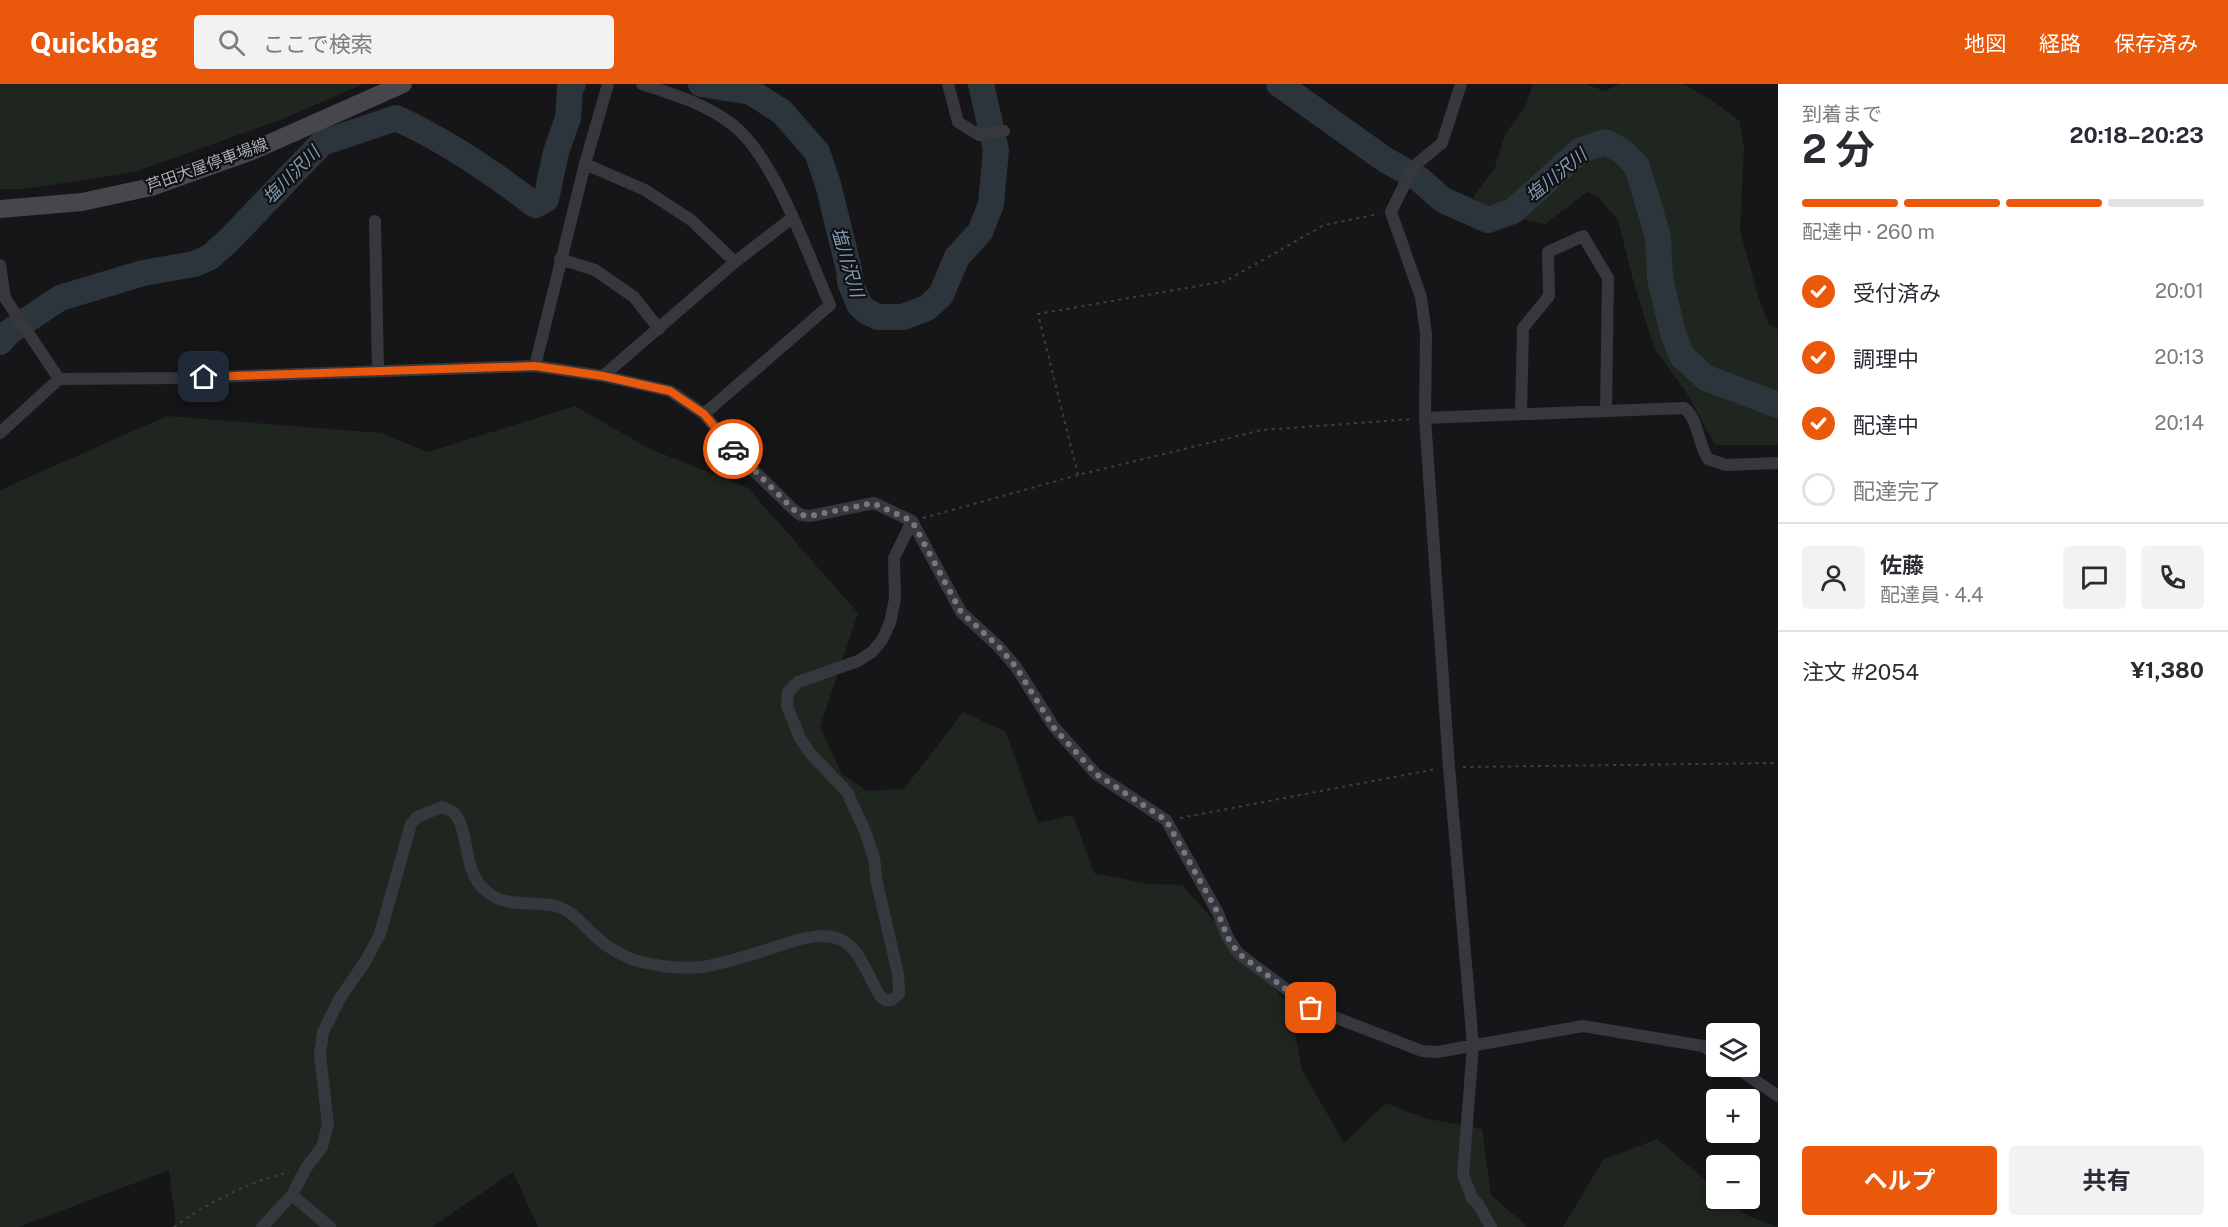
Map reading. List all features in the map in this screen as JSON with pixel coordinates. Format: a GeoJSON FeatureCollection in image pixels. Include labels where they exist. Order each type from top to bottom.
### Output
{"type":"FeatureCollection","features":[{"type":"Feature","properties":{"kind":"main road","name":"芦田大屋停車場線"},"geometry":{"type":"LineString","coordinates":[[0,209],[82,202],[151,187],[252,151],[403,84]]}},
{"type":"Feature","properties":{"kind":"street"},"geometry":{"type":"LineString","coordinates":[[535,366],[560,259],[608,84]]}},
{"type":"Feature","properties":{"kind":"street"},"geometry":{"type":"LineString","coordinates":[[642,84],[690,100],[733,125],[753,146],[776,183],[830,305],[704,414]]}},
{"type":"Feature","properties":{"kind":"street"},"geometry":{"type":"LineString","coordinates":[[948,84],[958,122],[979,135],[1004,131]]}},
{"type":"Feature","properties":{"kind":"street"},"geometry":{"type":"LineString","coordinates":[[1461,84],[1442,143],[1413,167],[1391,212],[1421,297],[1426,334],[1425,418],[1449,767],[1473,1045],[1463,1175],[1472,1198],[1491,1227]]}},
{"type":"Feature","properties":{"kind":"street"},"geometry":{"type":"LineString","coordinates":[[585,164],[645,190],[691,220],[735,262]]}},
{"type":"Feature","properties":{"kind":"street"},"geometry":{"type":"LineString","coordinates":[[603,376],[735,262],[792,218]]}},
{"type":"Feature","properties":{"kind":"street"},"geometry":{"type":"LineString","coordinates":[[375,221],[378,371]]}},
{"type":"Feature","properties":{"kind":"street"},"geometry":{"type":"LineString","coordinates":[[1521,414],[1523,328],[1549,296],[1548,252],[1583,236],[1608,278],[1606,410]]}},
{"type":"Feature","properties":{"kind":"street"},"geometry":{"type":"LineString","coordinates":[[560,259],[595,270],[605,277],[633,297],[659,329]]}},
{"type":"Feature","properties":{"kind":"street"},"geometry":{"type":"LineString","coordinates":[[0,265],[3,298],[59,379]]}},
{"type":"Feature","properties":{"kind":"street"},"geometry":{"type":"LineString","coordinates":[[0,434],[59,379],[183,378],[535,366],[603,376],[670,391],[704,414],[735,452],[801,515],[838,511],[873,503],[912,521],[961,612],[999,647],[1016,667],[1054,728],[1096,774],[1166,820],[1238,953],[1311,1008],[1422,1052],[1437,1052],[1583,1026],[1706,1048]]}},
{"type":"Feature","properties":{"kind":"street"},"geometry":{"type":"LineString","coordinates":[[1425,418],[1684,408],[1691,413],[1701,449],[1708,459],[1726,465],[1778,463]]}},
{"type":"Feature","properties":{"kind":"street"},"geometry":{"type":"LineString","coordinates":[[262,1227],[292,1195],[306,1168],[322,1147],[328,1124],[320,1054],[323,1032],[340,998],[365,962],[380,934],[411,824],[417,817],[442,807],[453,813],[462,830],[465,851],[472,872],[480,885],[495,898],[508,903],[557,907],[577,919],[604,943],[632,959],[664,966],[702,966],[763,952],[800,938],[833,937],[853,948],[880,996],[885,1000],[892,1000],[899,994],[898,974],[877,883],[874,858],[866,831],[848,792],[810,753],[800,738],[787,706],[788,692],[798,682],[858,661],[872,652],[882,640],[890,623],[895,598],[894,558],[912,521]]}},
{"type":"Feature","properties":{"kind":"street"},"geometry":{"type":"LineString","coordinates":[[1750,1077],[1778,1096]]}},
{"type":"Feature","properties":{"kind":"street"},"geometry":{"type":"LineString","coordinates":[[292,1195],[330,1227]]}},
{"type":"Feature","properties":{"kind":"path"},"geometry":{"type":"LineString","coordinates":[[1078,475],[1038,314],[1226,281],[1324,225],[1391,212]]}},
{"type":"Feature","properties":{"kind":"path"},"geometry":{"type":"LineString","coordinates":[[912,521],[1078,475],[1262,430],[1425,418]]}},
{"type":"Feature","properties":{"kind":"path"},"geometry":{"type":"LineString","coordinates":[[1166,820],[1449,767],[1778,763]]}},
{"type":"Feature","properties":{"kind":"path"},"geometry":{"type":"LineString","coordinates":[[174,1227],[223,1198],[270,1176],[306,1168]]}},
{"type":"Feature","properties":{"kind":"shaded area"},"geometry":{"type":"Polygon","coordinates":[[[0,84],[363,84],[280,120],[135,172],[25,189],[0,189],[0,84]]]}},
{"type":"Feature","properties":{"kind":"shaded area"},"geometry":{"type":"Polygon","coordinates":[[[1533,84],[1585,84],[1605,91],[1620,84],[1684,84],[1740,121],[1744,148],[1740,230],[1768,323],[1778,329],[1778,445],[1715,445],[1686,392],[1654,348],[1618,220],[1599,198],[1587,192],[1545,224],[1480,210],[1473,197],[1495,167],[1505,135],[1526,105],[1533,84]]]}},
{"type":"Feature","properties":{"kind":"shaded area"},"geometry":{"type":"Polygon","coordinates":[[[575,406],[648,448],[748,488],[858,613],[820,727],[842,774],[867,791],[904,789],[963,712],[1006,732],[1038,823],[1073,815],[1094,873],[1150,884],[1182,885],[1290,1006],[1302,1070],[1344,1143],[1386,1103],[1424,1118],[1482,1129],[1491,1195],[1528,1227],[538,1227],[513,1172],[432,1227],[176,1227],[169,1170],[19,1227],[0,1227],[0,490],[167,416],[381,433],[428,452],[575,406]]]}},
{"type":"Feature","properties":{"kind":"shaded area"},"geometry":{"type":"Polygon","coordinates":[[[1657,1139],[1706,1181],[1706,1209],[1739,1209],[1746,1215],[1778,1227],[1563,1227],[1603,1160],[1657,1139]]]}},
{"type":"Feature","properties":{"kind":"waterway","name":"塩川沢川"},"geometry":{"type":"LineString","coordinates":[[0,342],[9,332],[60,298],[143,273],[194,264],[210,257],[322,143],[396,118],[468,157],[535,205],[546,199],[556,152],[568,118],[570,88],[573,84]]}},
{"type":"Feature","properties":{"kind":"waterway","name":"塩川沢川"},"geometry":{"type":"LineString","coordinates":[[701,84],[751,92],[782,112],[817,152],[828,184],[850,282],[859,304],[866,311],[878,317],[903,317],[927,308],[941,295],[957,257],[980,232],[991,204],[996,150],[981,84]]}},
{"type":"Feature","properties":{"kind":"waterway","name":"塩川沢川"},"geometry":{"type":"LineString","coordinates":[[1279,84],[1384,159],[1419,179],[1443,200],[1488,220],[1513,211],[1581,150],[1605,142],[1622,151],[1637,166],[1658,237],[1660,279],[1673,333],[1682,356],[1706,378],[1778,405]]}},
{"type":"Feature","properties":{"kind":"way so far"},"geometry":{"type":"LineString","coordinates":[[733,449],[801,515],[810,516],[873,503],[912,521],[961,612],[999,647],[1016,667],[1054,728],[1096,774],[1166,820],[1238,953],[1311,1008]]}},
{"type":"Feature","properties":{"kind":"route"},"geometry":{"type":"LineString","coordinates":[[204,377],[535,366],[603,376],[670,391],[704,414],[733,449]]}}]}
